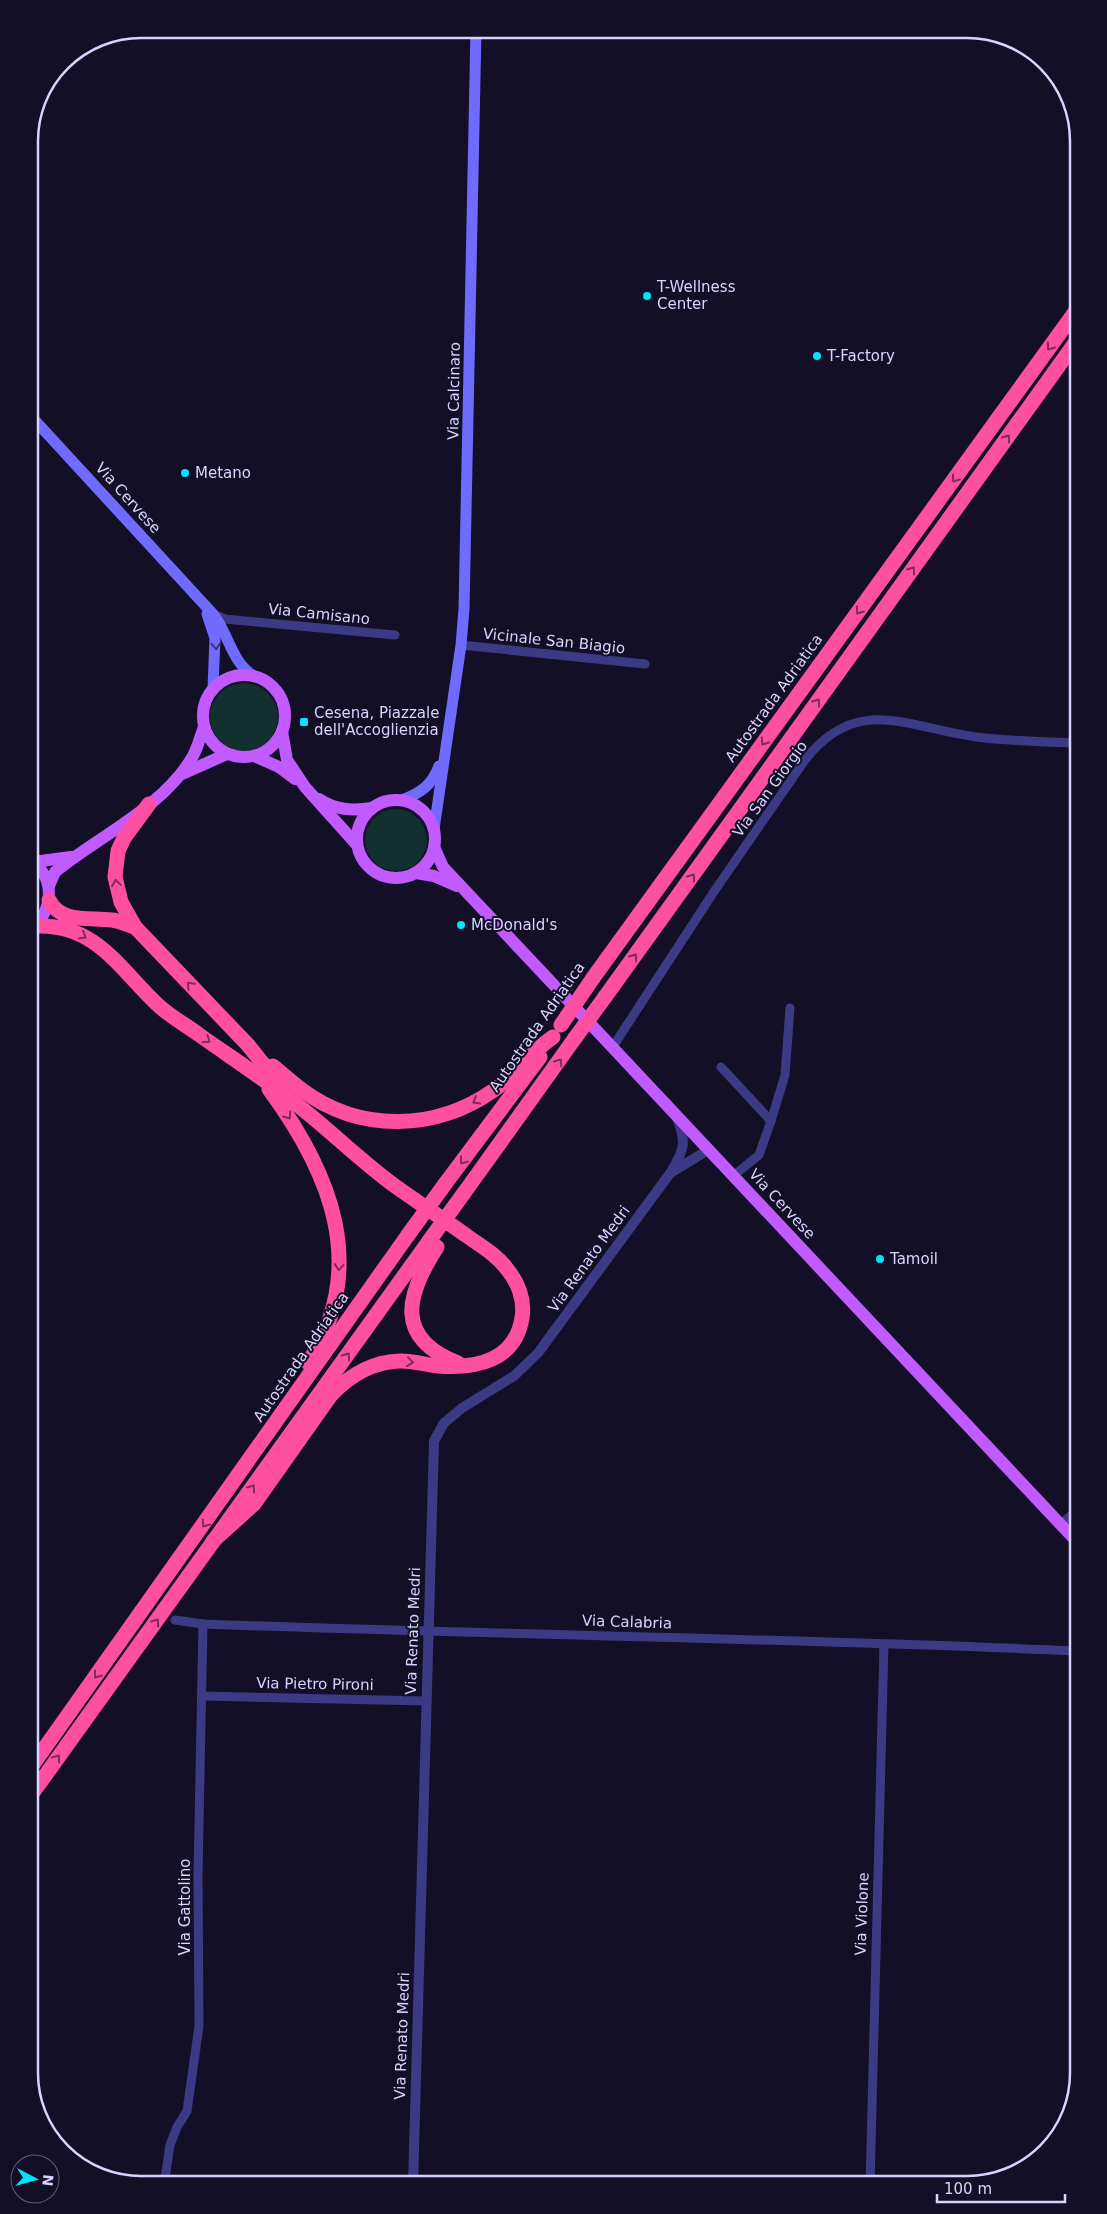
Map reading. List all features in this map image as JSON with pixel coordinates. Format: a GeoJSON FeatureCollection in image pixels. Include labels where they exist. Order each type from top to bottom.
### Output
{"type":"FeatureCollection","features":[{"type":"Feature","properties":{"kind":"highway","name":"Autostrada Adriatica"},"geometry":{"type":"LineString","coordinates":[[38,1758],[126,1636],[408,1234],[526,1077],[593,978],[1070,319]]}},
{"type":"Feature","properties":{"kind":"highway"},"geometry":{"type":"LineString","coordinates":[[38,1785],[213,1541],[468,1196],[575,1038],[1070,350]]}},
{"type":"Feature","properties":{"kind":"highway"},"geometry":{"type":"LineString","coordinates":[[149,804],[124,838],[115,864],[116,890],[135,927],[248,1046],[292,1100]]}},
{"type":"Feature","properties":{"kind":"highway"},"geometry":{"type":"LineString","coordinates":[[49,893],[59,913],[72,918],[115,920],[135,927]]}},
{"type":"Feature","properties":{"kind":"highway"},"geometry":{"type":"LineString","coordinates":[[38,929],[66,927],[84,935],[111,956],[160,1007],[292,1100],[389,1182],[496,1257],[507,1268],[517,1283],[522,1298],[522,1317],[516,1335],[509,1347],[499,1357],[482,1364],[466,1366],[439,1366],[400,1361],[375,1365],[346,1380],[331,1395],[254,1504],[213,1541]]}},
{"type":"Feature","properties":{"kind":"highway"},"geometry":{"type":"LineString","coordinates":[[248,1046],[310,1095],[361,1117],[393,1123],[418,1122],[445,1116],[472,1104],[501,1084],[557,1031]]}},
{"type":"Feature","properties":{"kind":"highway"},"geometry":{"type":"LineString","coordinates":[[259,1077],[290,1118],[308,1147],[327,1192],[334,1217],[340,1254],[337,1289],[328,1323],[314,1353],[270,1422],[263,1442]]}},
{"type":"Feature","properties":{"kind":"highway"},"geometry":{"type":"LineString","coordinates":[[434,1243],[415,1285],[412,1318],[420,1337],[428,1347],[440,1356],[466,1366]]}},
{"type":"Feature","properties":{"kind":"main road","name":"Via Calcinaro"},"geometry":{"type":"LineString","coordinates":[[434,829],[461,645],[466,511],[476,38]]}},
{"type":"Feature","properties":{"kind":"main road","name":"Via Cervese"},"geometry":{"type":"LineString","coordinates":[[38,424],[212,614],[227,635],[235,658],[254,676]]}},
{"type":"Feature","properties":{"kind":"main road","name":"Via Cervese"},"geometry":{"type":"LineString","coordinates":[[203,605],[215,638],[213,688]]}},
{"type":"Feature","properties":{"kind":"main road"},"geometry":{"type":"LineString","coordinates":[[232,676],[254,676],[268,682],[281,697],[285,719],[282,731],[276,742],[266,751],[254,756],[240,757],[227,754],[213,743],[204,727],[203,713],[206,700],[213,688],[232,676]]}},
{"type":"Feature","properties":{"kind":"main road"},"geometry":{"type":"LineString","coordinates":[[38,922],[47,909],[49,893],[56,872],[149,804],[179,775],[193,755],[204,727]]}},
{"type":"Feature","properties":{"kind":"main road"},"geometry":{"type":"LineString","coordinates":[[254,756],[279,767],[309,791],[337,808],[357,810],[372,808],[386,801],[402,800],[422,810],[434,829],[434,848],[431,857],[416,873],[395,878],[380,874],[366,865],[357,845],[309,791],[287,760],[282,731]]}},
{"type":"Feature","properties":{"kind":"main road","name":"Via Calcinaro"},"geometry":{"type":"LineString","coordinates":[[402,800],[416,795],[428,786],[436,775],[444,752]]}},
{"type":"Feature","properties":{"kind":"main road"},"geometry":{"type":"LineString","coordinates":[[179,775],[227,754]]}},
{"type":"Feature","properties":{"kind":"main road"},"geometry":{"type":"LineString","coordinates":[[357,845],[359,825],[372,808]]}},
{"type":"Feature","properties":{"kind":"main road","name":"Via Cervese"},"geometry":{"type":"LineString","coordinates":[[434,848],[443,867],[462,888],[1070,1534]]}},
{"type":"Feature","properties":{"kind":"main road"},"geometry":{"type":"LineString","coordinates":[[38,861],[49,862],[80,855]]}},
{"type":"Feature","properties":{"kind":"main road"},"geometry":{"type":"LineString","coordinates":[[38,866],[49,893]]}},
{"type":"Feature","properties":{"kind":"main road","name":"Via Cervese"},"geometry":{"type":"LineString","coordinates":[[416,873],[434,876],[462,888]]}},
{"type":"Feature","properties":{"kind":"street","name":"Via Camisano"},"geometry":{"type":"LineString","coordinates":[[212,614],[225,619],[395,635]]}},
{"type":"Feature","properties":{"kind":"street"},"geometry":{"type":"LineString","coordinates":[[227,635],[240,620]]}},
{"type":"Feature","properties":{"kind":"street","name":"Vicinale San Biagio"},"geometry":{"type":"LineString","coordinates":[[461,645],[645,664]]}},
{"type":"Feature","properties":{"kind":"street","name":"Via San Giorgio"},"geometry":{"type":"LineString","coordinates":[[612,1048],[715,890],[805,760],[818,745],[834,733],[860,722],[888,719],[976,737],[1070,743]]}},
{"type":"Feature","properties":{"kind":"street"},"geometry":{"type":"LineString","coordinates":[[732,1174],[738,1172],[758,1155],[771,1120],[785,1075],[790,1008]]}},
{"type":"Feature","properties":{"kind":"street"},"geometry":{"type":"LineString","coordinates":[[721,1067],[771,1120]]}},
{"type":"Feature","properties":{"kind":"street","name":"Via Renato Medri"},"geometry":{"type":"LineString","coordinates":[[413,2176],[434,1441],[444,1423],[462,1408],[514,1376],[538,1353],[671,1172],[684,1145],[684,1135],[677,1117]]}},
{"type":"Feature","properties":{"kind":"street","name":"Via Renato Medri"},"geometry":{"type":"LineString","coordinates":[[671,1172],[708,1150]]}},
{"type":"Feature","properties":{"kind":"street"},"geometry":{"type":"LineString","coordinates":[[1061,1524],[1070,1516]]}},
{"type":"Feature","properties":{"kind":"street","name":"Via Calabria"},"geometry":{"type":"LineString","coordinates":[[175,1620],[203,1624],[428,1632],[1070,1651]]}},
{"type":"Feature","properties":{"kind":"street","name":"Via Gattolino"},"geometry":{"type":"LineString","coordinates":[[165,2176],[170,2145],[177,2127],[187,2111],[199,2026],[198,1903],[203,1624]]}},
{"type":"Feature","properties":{"kind":"street","name":"Via Violone"},"geometry":{"type":"LineString","coordinates":[[870,2176],[884,1644]]}},
{"type":"Feature","properties":{"kind":"street","name":"Via Pietro Pironi"},"geometry":{"type":"LineString","coordinates":[[203,1696],[426,1701]]}},
{"type":"Feature","properties":{"kind":"green space"},"geometry":{"type":"Polygon","coordinates":[[[244,683],[257,686],[268,693],[275,704],[278,717],[275,730],[268,741],[257,748],[244,751],[231,748],[220,741],[213,730],[210,717],[213,704],[220,693],[231,686],[244,683]]]}},
{"type":"Feature","properties":{"kind":"green space"},"geometry":{"type":"Polygon","coordinates":[[[390,809],[402,809],[418,818],[425,828],[427,840],[425,852],[418,862],[402,871],[390,871],[379,866],[370,857],[365,846],[365,834],[370,823],[379,814],[390,809]]]}},
{"type":"Feature","properties":{"kind":"place","name":"T-Wellness Center"},"geometry":{"type":"Point","coordinates":[647,296]}},
{"type":"Feature","properties":{"kind":"place","name":"T-Factory"},"geometry":{"type":"Point","coordinates":[817,356]}},
{"type":"Feature","properties":{"kind":"place","name":"Metano"},"geometry":{"type":"Point","coordinates":[185,473]}},
{"type":"Feature","properties":{"kind":"place","name":"Cesena, Piazzale dell'Accoglienzia"},"geometry":{"type":"Point","coordinates":[304,722]}},
{"type":"Feature","properties":{"kind":"place","name":"McDonald's"},"geometry":{"type":"Point","coordinates":[461,925]}},
{"type":"Feature","properties":{"kind":"place","name":"Tamoil"},"geometry":{"type":"Point","coordinates":[880,1259]}}]}
